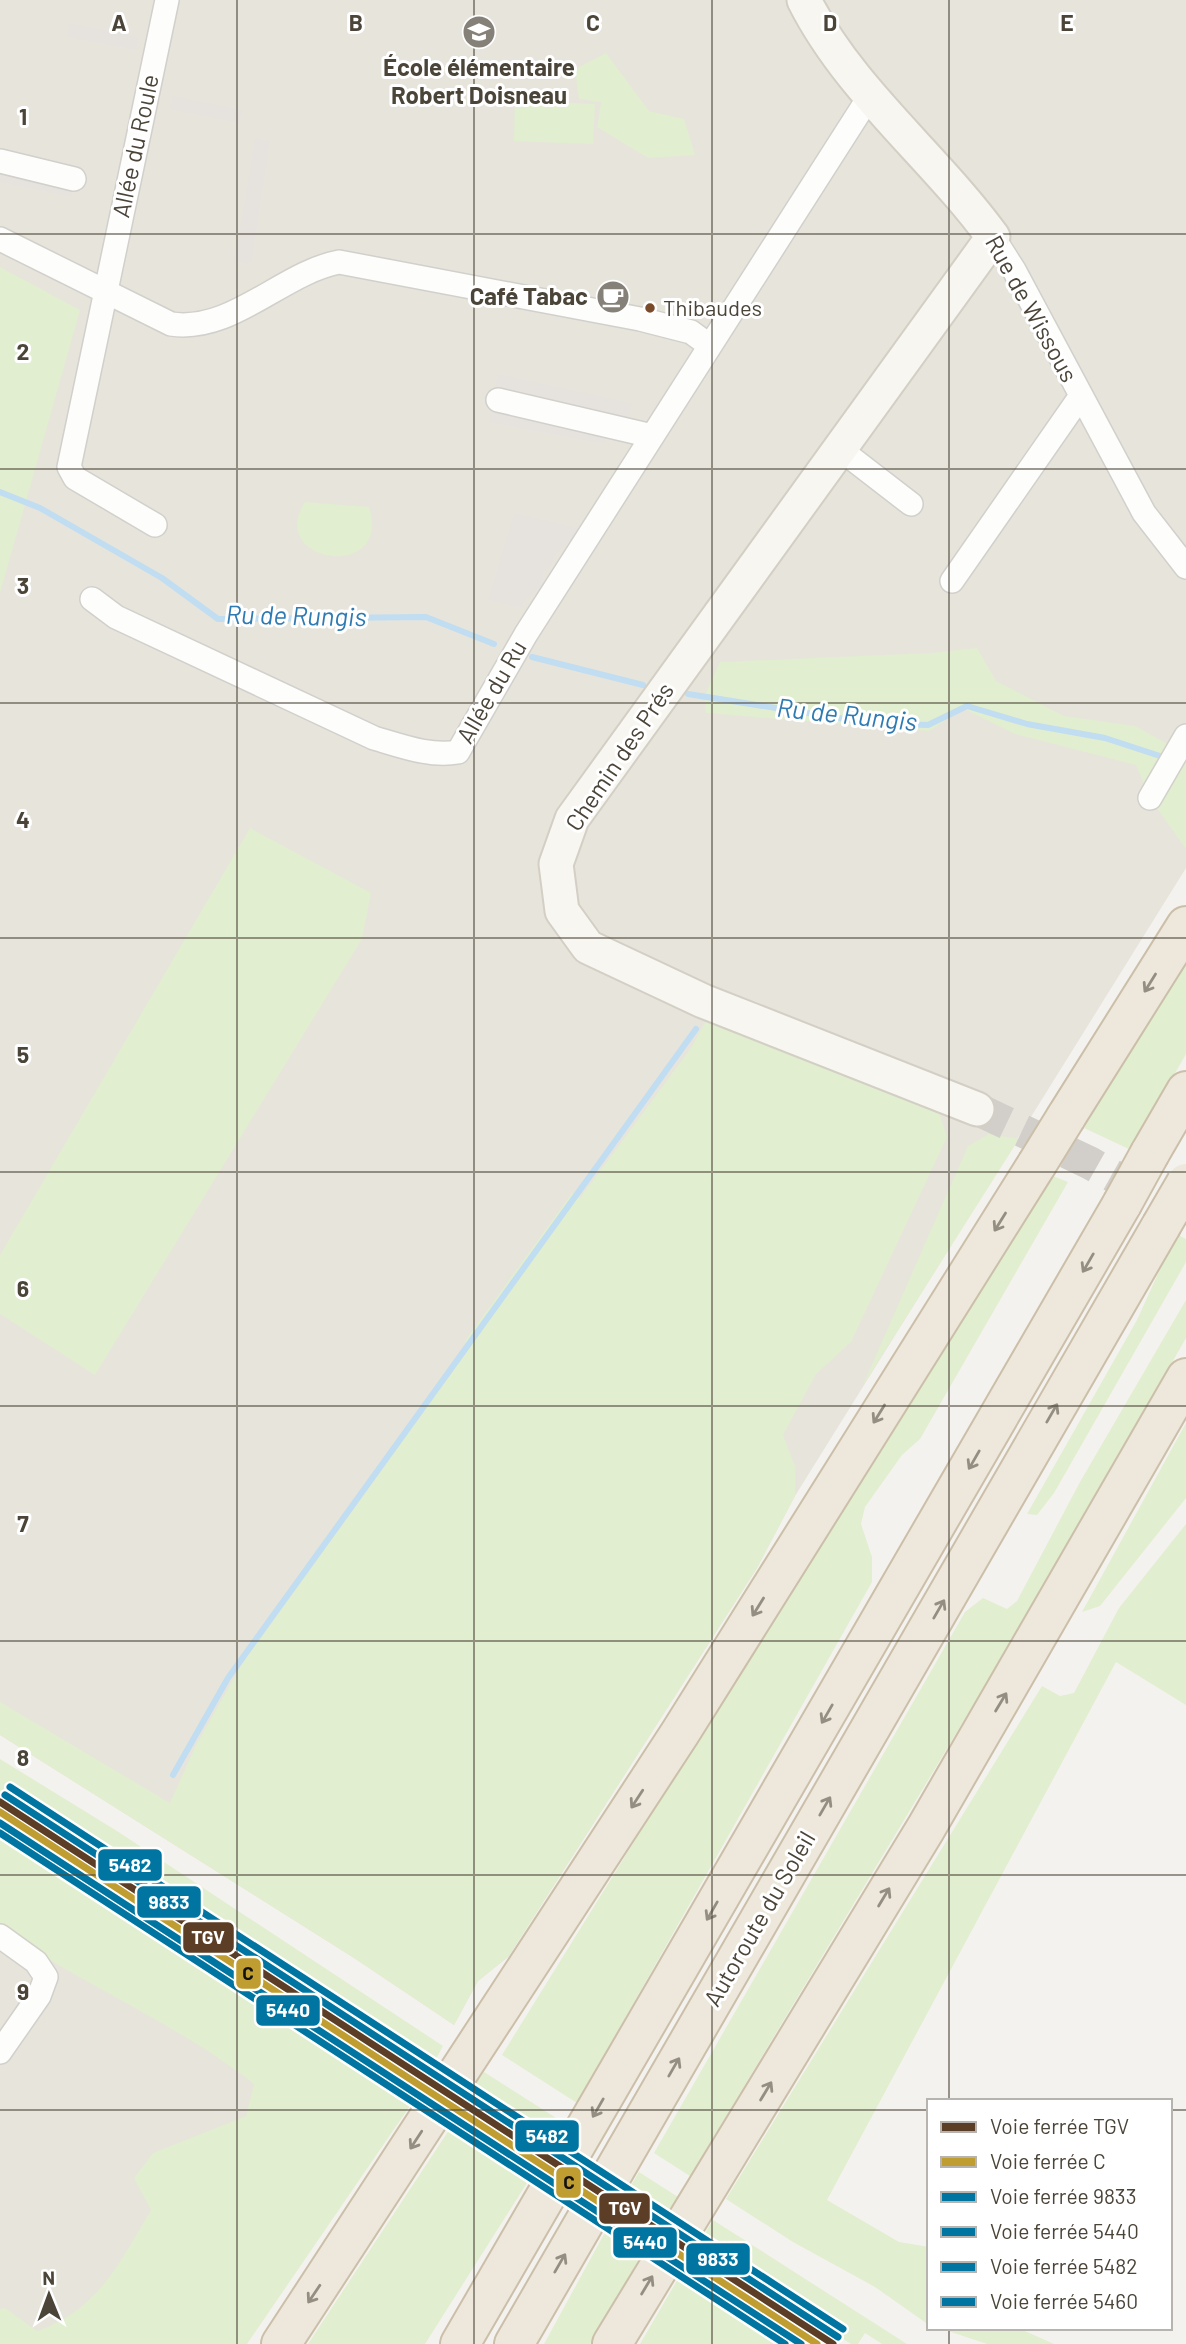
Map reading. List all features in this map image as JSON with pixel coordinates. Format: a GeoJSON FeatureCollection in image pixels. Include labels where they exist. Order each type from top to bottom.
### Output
{"type":"FeatureCollection","features":[{"type":"Feature","properties":{"kind":"highway"},"geometry":{"type":"LineString","coordinates":[[281,2344],[680,1733],[1186,926]]}},
{"type":"Feature","properties":{"kind":"highway","name":"Autoroute du Soleil"},"geometry":{"type":"LineString","coordinates":[[460,2344],[1186,1091]]}},
{"type":"Feature","properties":{"kind":"highway","name":"Autoroute du Soleil"},"geometry":{"type":"LineString","coordinates":[[514,2344],[1186,1183]]}},
{"type":"Feature","properties":{"kind":"highway"},"geometry":{"type":"LineString","coordinates":[[612,2344],[933,1816],[1186,1378]]}},
{"type":"Feature","properties":{"kind":"street","name":"Allée du Roule"},"geometry":{"type":"LineString","coordinates":[[155,525],[75,478],[69,467],[167,0]]}},
{"type":"Feature","properties":{"kind":"street","name":"Rue de Wissous"},"geometry":{"type":"LineString","coordinates":[[804,0],[833,48],[962,195],[992,237],[1014,270],[1144,513],[1186,567]]}},
{"type":"Feature","properties":{"kind":"street","name":"Allée du Ru"},"geometry":{"type":"LineString","coordinates":[[92,599],[116,617],[374,738],[416,751],[445,754],[458,752],[526,634],[871,94]]}},
{"type":"Feature","properties":{"kind":"street"},"geometry":{"type":"LineString","coordinates":[[0,161],[74,179]]}},
{"type":"Feature","properties":{"kind":"street","name":"Chemin des Prés"},"geometry":{"type":"LineString","coordinates":[[977,1109],[703,1001],[588,947],[562,911],[556,864],[572,819],[841,450],[992,237]]}},
{"type":"Feature","properties":{"kind":"street"},"geometry":{"type":"LineString","coordinates":[[0,239],[171,324],[187,327],[208,322],[314,267],[339,262],[359,263],[640,319],[691,332],[710,346]]}},
{"type":"Feature","properties":{"kind":"street"},"geometry":{"type":"LineString","coordinates":[[952,581],[1080,397]]}},
{"type":"Feature","properties":{"kind":"street"},"geometry":{"type":"LineString","coordinates":[[498,400],[652,436]]}},
{"type":"Feature","properties":{"kind":"street"},"geometry":{"type":"LineString","coordinates":[[841,450],[911,504]]}},
{"type":"Feature","properties":{"kind":"street"},"geometry":{"type":"LineString","coordinates":[[1150,798],[1186,736]]}},
{"type":"Feature","properties":{"kind":"street"},"geometry":{"type":"LineString","coordinates":[[0,1936],[36,1962],[46,1977],[39,1996],[0,2052]]}},
{"type":"Feature","properties":{"kind":"shaded area"},"geometry":{"type":"Polygon","coordinates":[[[0,0],[1186,0],[1186,868],[795,1496],[757,1568],[508,1957],[478,1981],[454,2025],[354,1958],[0,1735],[0,0]]]}},
{"type":"Feature","properties":{"kind":"shaded area"},"geometry":{"type":"Polygon","coordinates":[[[69,23],[139,37],[136,50],[67,37],[69,23]]]}},
{"type":"Feature","properties":{"kind":"shaded area"},"geometry":{"type":"Polygon","coordinates":[[[173,96],[242,110],[239,123],[170,109],[173,96]]]}},
{"type":"Feature","properties":{"kind":"shaded area"},"geometry":{"type":"Polygon","coordinates":[[[255,138],[270,141],[251,264],[235,261],[255,138]]]}},
{"type":"Feature","properties":{"kind":"shaded area"},"geometry":{"type":"Polygon","coordinates":[[[0,169],[73,184],[71,197],[0,182],[0,169]]]}},
{"type":"Feature","properties":{"kind":"shaded area"},"geometry":{"type":"Polygon","coordinates":[[[498,374],[632,403],[629,416],[607,432],[604,444],[489,422],[498,374]]]}},
{"type":"Feature","properties":{"kind":"shaded area"},"geometry":{"type":"Polygon","coordinates":[[[514,513],[582,529],[555,555],[551,567],[544,570],[542,585],[524,602],[523,608],[488,600],[514,513]]]}},
{"type":"Feature","properties":{"kind":"shaded area"},"geometry":{"type":"Polygon","coordinates":[[[0,1825],[381,2078],[163,2344],[0,2344],[0,1825]]]}},
{"type":"Feature","properties":{"kind":"green space"},"geometry":{"type":"Polygon","coordinates":[[[606,53],[649,111],[684,119],[695,155],[648,158],[597,127],[601,102],[579,99],[575,69],[606,53]]]}},
{"type":"Feature","properties":{"kind":"green space"},"geometry":{"type":"Polygon","coordinates":[[[515,100],[595,104],[593,144],[514,141],[515,100]]]}},
{"type":"Feature","properties":{"kind":"green space"},"geometry":{"type":"Polygon","coordinates":[[[0,267],[80,310],[0,593],[0,267]]]}},
{"type":"Feature","properties":{"kind":"green space"},"geometry":{"type":"Polygon","coordinates":[[[305,502],[369,507],[372,531],[363,547],[349,555],[331,556],[314,551],[302,539],[297,523],[305,502]]]}},
{"type":"Feature","properties":{"kind":"green space"},"geometry":{"type":"Polygon","coordinates":[[[977,648],[996,681],[1064,716],[1135,726],[1186,754],[1186,849],[1150,798],[1136,765],[1015,734],[964,709],[929,731],[706,713],[705,695],[720,662],[931,653],[977,648]]]}},
{"type":"Feature","properties":{"kind":"green space"},"geometry":{"type":"Polygon","coordinates":[[[250,828],[371,893],[362,939],[95,1375],[0,1314],[0,1255],[250,828]]]}},
{"type":"Feature","properties":{"kind":"green space"},"geometry":{"type":"Polygon","coordinates":[[[1186,963],[1186,1054],[1131,1150],[1084,1128],[1186,963]]]}},
{"type":"Feature","properties":{"kind":"green space"},"geometry":{"type":"Polygon","coordinates":[[[708,1017],[937,1106],[947,1137],[851,1342],[816,1374],[783,1435],[795,1466],[795,1496],[757,1568],[508,1957],[478,1981],[454,2025],[354,1958],[0,1735],[0,1702],[170,1803],[195,1747],[242,1664],[471,1346],[465,1341],[572,1193],[580,1198],[691,1048],[708,1017]]]}},
{"type":"Feature","properties":{"kind":"green space"},"geometry":{"type":"Polygon","coordinates":[[[989,1134],[1019,1139],[862,1387],[968,1146],[989,1134]]]}},
{"type":"Feature","properties":{"kind":"green space"},"geometry":{"type":"Polygon","coordinates":[[[1048,1174],[1068,1182],[920,1439],[902,1455],[865,1507],[861,1524],[872,1557],[872,1582],[577,2103],[502,2055],[1048,1174]]]}},
{"type":"Feature","properties":{"kind":"green space"},"geometry":{"type":"Polygon","coordinates":[[[1176,1234],[1186,1239],[1186,1262],[1054,1493],[1037,1515],[1027,1514],[1137,1320],[1176,1234]]]}},
{"type":"Feature","properties":{"kind":"green space"},"geometry":{"type":"Polygon","coordinates":[[[1186,1300],[1186,1338],[1040,1594],[690,2176],[654,2153],[965,1612],[983,1598],[1007,1609],[1017,1601],[1080,1482],[1186,1300]]]}},
{"type":"Feature","properties":{"kind":"green space"},"geometry":{"type":"Polygon","coordinates":[[[1186,1423],[1186,1498],[1100,1606],[1082,1612],[1186,1423]]]}},
{"type":"Feature","properties":{"kind":"green space"},"geometry":{"type":"Polygon","coordinates":[[[1186,1524],[1186,1705],[1116,1662],[827,2200],[899,2242],[927,2247],[927,2324],[875,2287],[793,2242],[726,2199],[1042,1686],[1060,1696],[1074,1693],[1119,1608],[1186,1524]]]}},
{"type":"Feature","properties":{"kind":"green space"},"geometry":{"type":"Polygon","coordinates":[[[0,1759],[117,1831],[443,2046],[429,2072],[0,1792],[0,1759]]]}},
{"type":"Feature","properties":{"kind":"green space"},"geometry":{"type":"Polygon","coordinates":[[[0,1825],[414,2100],[247,2344],[0,2344],[0,2309],[5,2308],[37,2331],[76,2311],[92,2297],[117,2266],[151,2210],[134,2178],[153,2153],[246,2116],[254,2084],[193,2041],[63,1968],[0,1928],[0,1825]]]}},
{"type":"Feature","properties":{"kind":"green space"},"geometry":{"type":"Polygon","coordinates":[[[484,2072],[564,2123],[549,2149],[466,2096],[484,2072]]]}},
{"type":"Feature","properties":{"kind":"green space"},"geometry":{"type":"Polygon","coordinates":[[[453,2124],[532,2175],[425,2344],[308,2344],[453,2124]]]}},
{"type":"Feature","properties":{"kind":"green space"},"geometry":{"type":"Polygon","coordinates":[[[639,2172],[678,2197],[661,2221],[624,2197],[639,2172]]]}},
{"type":"Feature","properties":{"kind":"green space"},"geometry":{"type":"Polygon","coordinates":[[[713,2220],[907,2344],[882,2344],[865,2333],[858,2344],[851,2344],[698,2245],[713,2220]]]}},
{"type":"Feature","properties":{"kind":"green space"},"geometry":{"type":"Polygon","coordinates":[[[609,2225],[645,2249],[590,2344],[544,2344],[609,2225]]]}},
{"type":"Feature","properties":{"kind":"green space"},"geometry":{"type":"Polygon","coordinates":[[[682,2272],[797,2344],[640,2344],[682,2272]]]}},
{"type":"Feature","properties":{"kind":"green space"},"geometry":{"type":"Polygon","coordinates":[[[945,2330],[1022,2330],[1054,2344],[987,2344],[945,2330]]]}},
{"type":"Feature","properties":{"kind":"waterway","name":"Ru de Rungis"},"geometry":{"type":"LineString","coordinates":[[0,492],[40,508],[162,578],[218,619],[426,617],[494,644]]}},
{"type":"Feature","properties":{"kind":"waterway","name":"Ru de Rungis"},"geometry":{"type":"LineString","coordinates":[[532,657],[643,685]]}},
{"type":"Feature","properties":{"kind":"waterway","name":"Ru de Rungis"},"geometry":{"type":"LineString","coordinates":[[688,694],[870,723],[928,725],[967,706],[1027,724],[1105,738],[1163,757]]}},
{"type":"Feature","properties":{"kind":"waterway"},"geometry":{"type":"LineString","coordinates":[[173,1775],[228,1678],[696,1029]]}},
{"type":"Feature","properties":{"kind":"tunnel"},"geometry":{"type":"LineString","coordinates":[[977,1109],[1090,1163],[1186,1217]]}},
{"type":"Feature","properties":{"kind":"rail line","name":"5482"},"geometry":{"type":"LineString","coordinates":[[10,1787],[843,2329]]}},
{"type":"Feature","properties":{"kind":"rail line","name":"9833"},"geometry":{"type":"LineString","coordinates":[[5,1795],[838,2337]]}},
{"type":"Feature","properties":{"kind":"rail line","name":"TGV"},"geometry":{"type":"LineString","coordinates":[[0,1802],[833,2344]]}},
{"type":"Feature","properties":{"kind":"rail line","name":"C"},"geometry":{"type":"LineString","coordinates":[[0,1812],[817,2344]]}},
{"type":"Feature","properties":{"kind":"rail line","name":"5440"},"geometry":{"type":"LineString","coordinates":[[0,1823],[801,2344]]}},
{"type":"Feature","properties":{"kind":"rail line","name":"5460"},"geometry":{"type":"LineString","coordinates":[[0,1833],[785,2344]]}},
{"type":"Feature","properties":{"kind":"place","name":"École élémentaire Robert Doisneau"},"geometry":{"type":"Point","coordinates":[479,32]}},
{"type":"Feature","properties":{"kind":"place","name":"Café Tabac"},"geometry":{"type":"Point","coordinates":[613,297]}},
{"type":"Feature","properties":{"kind":"place","name":"Thibaudes"},"geometry":{"type":"Point","coordinates":[650,308]}}]}
